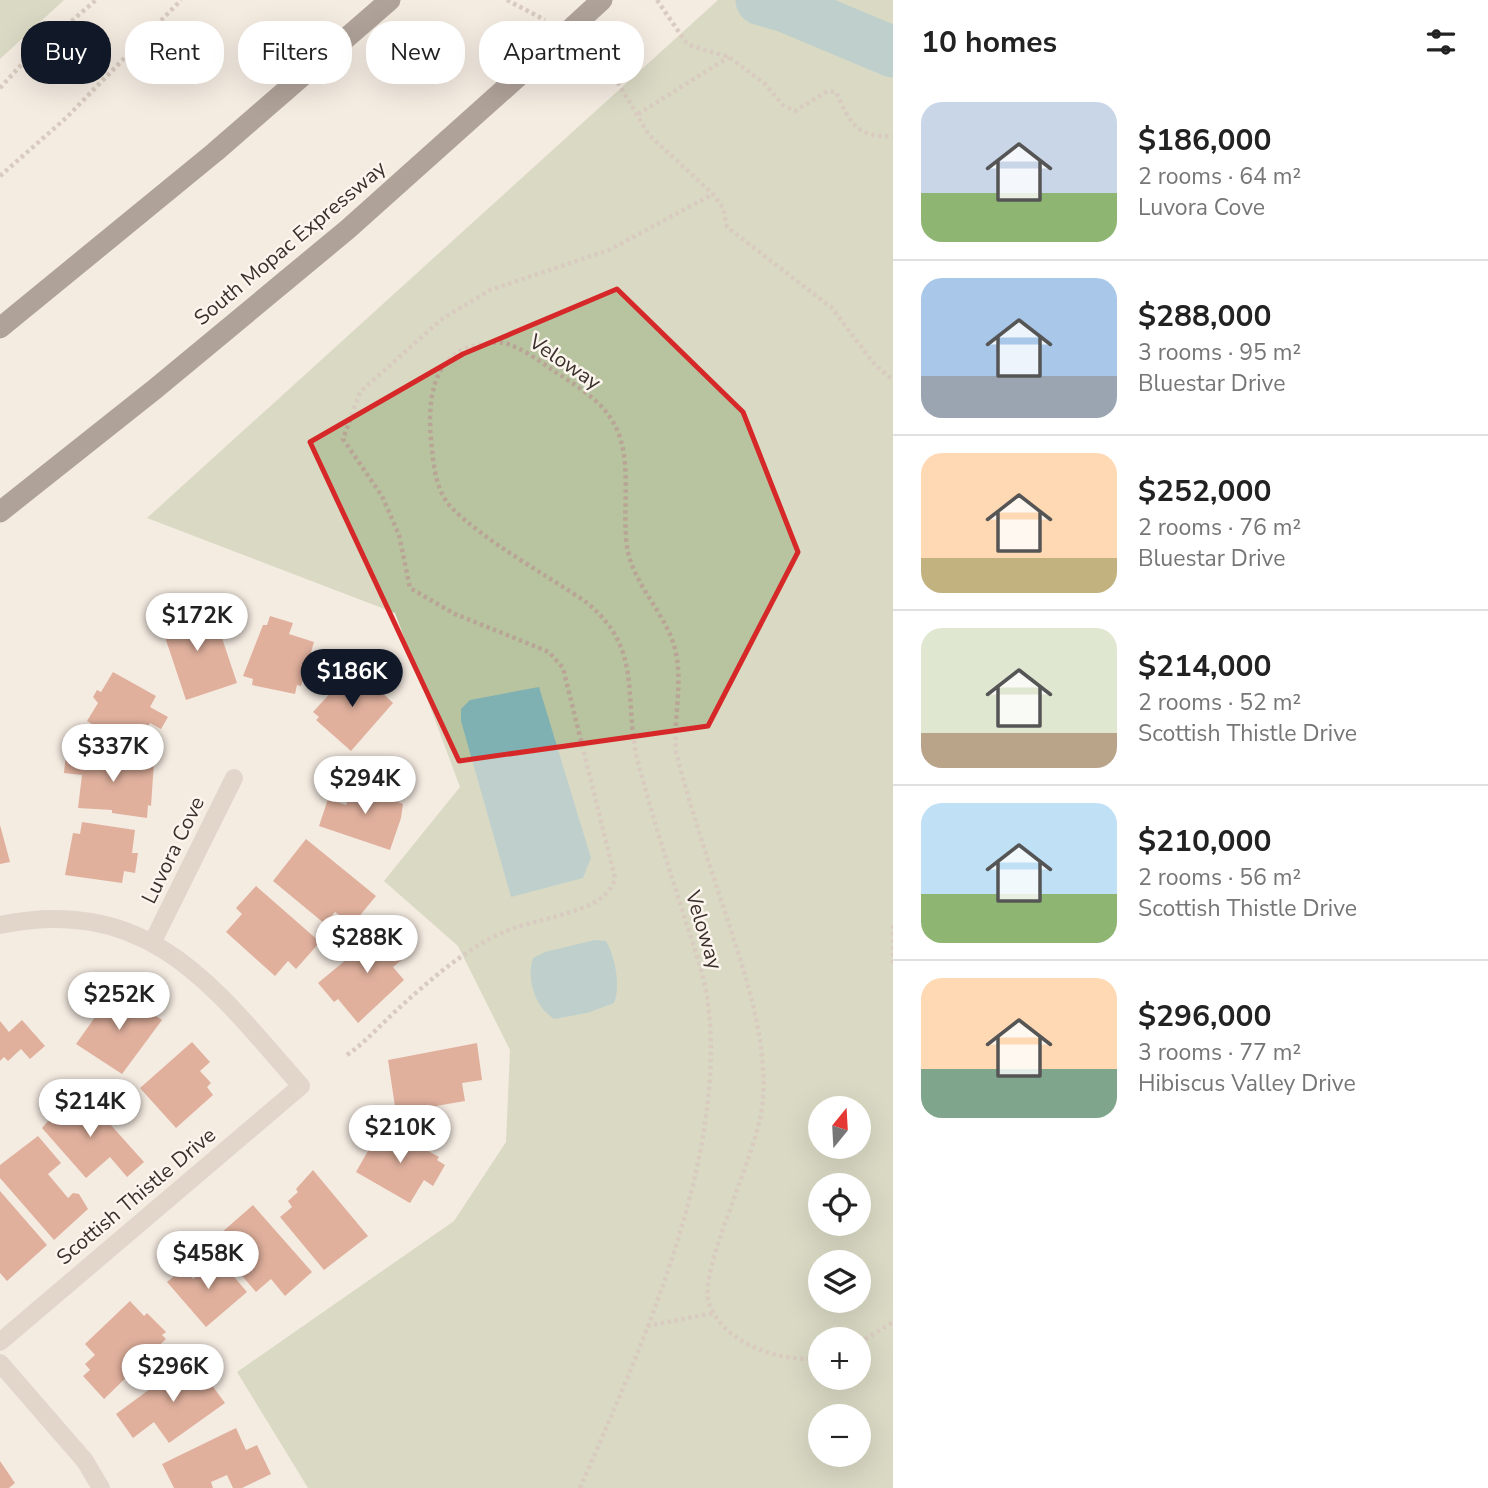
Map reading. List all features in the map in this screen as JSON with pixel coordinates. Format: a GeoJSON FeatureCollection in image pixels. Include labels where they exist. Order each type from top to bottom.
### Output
{"type":"FeatureCollection","features":[{"type":"Feature","properties":{"kind":"highway"},"geometry":{"type":"LineString","coordinates":[[0,328],[173,188],[390,0]]}},
{"type":"Feature","properties":{"kind":"highway","name":"South Mopac Expressway"},"geometry":{"type":"LineString","coordinates":[[0,512],[155,389],[348,229],[602,0]]}},
{"type":"Feature","properties":{"kind":"street","name":"Luvora Cove"},"geometry":{"type":"LineString","coordinates":[[153,941],[234,778]]}},
{"type":"Feature","properties":{"kind":"street"},"geometry":{"type":"LineString","coordinates":[[0,925],[64,920],[103,926],[153,941]]}},
{"type":"Feature","properties":{"kind":"street","name":"Scottish Thistle Drive"},"geometry":{"type":"LineString","coordinates":[[0,1342],[301,1086],[205,978],[153,941]]}},
{"type":"Feature","properties":{"kind":"street"},"geometry":{"type":"LineString","coordinates":[[0,1363],[85,1461],[101,1488]]}},
{"type":"Feature","properties":{"kind":"path"},"geometry":{"type":"LineString","coordinates":[[0,88],[23,63],[96,0]]}},
{"type":"Feature","properties":{"kind":"path"},"geometry":{"type":"LineString","coordinates":[[0,176],[66,118],[181,0]]}},
{"type":"Feature","properties":{"kind":"path"},"geometry":{"type":"LineString","coordinates":[[657,0],[685,41],[729,57],[764,83],[783,105],[795,111],[828,91],[836,92],[846,114],[862,132],[872,137],[893,136]]}},
{"type":"Feature","properties":{"kind":"path"},"geometry":{"type":"LineString","coordinates":[[638,114],[729,57]]}},
{"type":"Feature","properties":{"kind":"path"},"geometry":{"type":"LineString","coordinates":[[619,84],[649,135],[713,194],[723,208],[727,227],[832,308],[875,365],[893,380]]}},
{"type":"Feature","properties":{"kind":"path"},"geometry":{"type":"LineString","coordinates":[[347,1055],[369,1040],[428,983],[484,943],[505,932],[579,910],[603,898],[611,890],[615,877],[563,668],[549,652],[455,614],[411,588],[399,535],[382,496],[344,439],[360,392],[442,319],[490,290],[609,250],[713,194]]}},
{"type":"Feature","properties":{"kind":"path","name":"Veloway"},"geometry":{"type":"LineString","coordinates":[[580,1488],[646,1326],[697,1172],[710,1088],[709,1009],[701,971],[637,758],[628,669],[617,634],[604,616],[586,602],[470,524],[451,507],[441,492],[432,450],[429,400],[444,366],[457,353],[473,346],[506,344],[520,350],[582,390],[603,407],[614,423],[623,455],[628,555],[672,640],[679,664],[674,727],[676,752],[744,972],[764,1058],[763,1102],[758,1130],[708,1276],[706,1289],[714,1313]]}},
{"type":"Feature","properties":{"kind":"path"},"geometry":{"type":"LineString","coordinates":[[893,925],[893,965]]}},
{"type":"Feature","properties":{"kind":"path"},"geometry":{"type":"LineString","coordinates":[[646,1326],[714,1313],[725,1326],[756,1348],[796,1359],[808,1359]]}},
{"type":"Feature","properties":{"kind":"path"},"geometry":{"type":"LineString","coordinates":[[871,1336],[893,1322]]}},
{"type":"Feature","properties":{"kind":"highlighted area"},"geometry":{"type":"Polygon","coordinates":[[[617,289],[743,412],[798,552],[708,726],[459,761],[310,442],[463,354],[617,289]]]}},
{"type":"Feature","properties":{"kind":"green space"},"geometry":{"type":"Polygon","coordinates":[[[0,0],[64,0],[41,21],[21,21],[21,40],[0,59],[0,0]]]}},
{"type":"Feature","properties":{"kind":"green space"},"geometry":{"type":"Polygon","coordinates":[[[718,0],[893,0],[893,1488],[308,1488],[237,1372],[454,1221],[506,1142],[510,1050],[458,946],[384,881],[460,787],[395,613],[147,518],[625,84],[644,84],[644,67],[718,0]]]}},
{"type":"Feature","properties":{"kind":"water"},"geometry":{"type":"Polygon","coordinates":[[[539,687],[591,858],[583,878],[511,897],[461,721],[461,709],[470,700],[539,687]]]}},
{"type":"Feature","properties":{"kind":"water"},"geometry":{"type":"Polygon","coordinates":[[[595,940],[606,941],[612,955],[617,980],[614,1003],[587,1013],[554,1019],[547,1014],[534,992],[531,975],[533,958],[545,952],[595,940]]]}},
{"type":"Feature","properties":{"kind":"building"},"geometry":{"type":"Polygon","coordinates":[[[192,605],[197,623],[215,617],[237,683],[186,700],[158,616],[192,605]]]}},
{"type":"Feature","properties":{"kind":"building"},"geometry":{"type":"Polygon","coordinates":[[[270,616],[293,623],[289,634],[314,642],[301,686],[297,685],[295,694],[252,685],[253,679],[243,676],[263,625],[267,625],[270,616]]]}},
{"type":"Feature","properties":{"kind":"building"},"geometry":{"type":"Polygon","coordinates":[[[355,666],[393,703],[351,751],[316,720],[319,717],[313,712],[355,666]]]}},
{"type":"Feature","properties":{"kind":"building"},"geometry":{"type":"Polygon","coordinates":[[[113,672],[156,696],[150,707],[168,717],[161,729],[150,723],[140,740],[133,737],[128,746],[87,721],[98,703],[93,697],[97,690],[101,692],[113,672]]]}},
{"type":"Feature","properties":{"kind":"building"},"geometry":{"type":"Polygon","coordinates":[[[66,753],[154,762],[151,806],[148,805],[147,818],[112,813],[112,810],[78,808],[82,775],[64,773],[66,753]]]}},
{"type":"Feature","properties":{"kind":"building"},"geometry":{"type":"Polygon","coordinates":[[[356,782],[400,797],[398,802],[403,804],[401,818],[390,850],[319,826],[328,799],[346,805],[356,782]]]}},
{"type":"Feature","properties":{"kind":"building"},"geometry":{"type":"Polygon","coordinates":[[[82,822],[135,830],[132,853],[138,853],[135,873],[124,871],[122,883],[65,875],[73,833],[80,834],[82,822]]]}},
{"type":"Feature","properties":{"kind":"building"},"geometry":{"type":"Polygon","coordinates":[[[0,825],[10,862],[0,864],[0,825]]]}},
{"type":"Feature","properties":{"kind":"building"},"geometry":{"type":"Polygon","coordinates":[[[306,839],[376,896],[352,925],[335,912],[325,924],[273,881],[306,839]]]}},
{"type":"Feature","properties":{"kind":"building"},"geometry":{"type":"Polygon","coordinates":[[[256,886],[320,942],[296,969],[288,961],[275,976],[226,932],[242,914],[236,908],[256,886]]]}},
{"type":"Feature","properties":{"kind":"building"},"geometry":{"type":"Polygon","coordinates":[[[387,926],[410,953],[393,967],[404,980],[358,1023],[338,999],[334,1002],[318,983],[387,926]]]}},
{"type":"Feature","properties":{"kind":"building"},"geometry":{"type":"Polygon","coordinates":[[[115,989],[162,1020],[122,1074],[76,1044],[115,989]]]}},
{"type":"Feature","properties":{"kind":"building"},"geometry":{"type":"Polygon","coordinates":[[[22,1020],[45,1046],[30,1059],[21,1049],[8,1061],[4,1057],[0,1061],[0,1021],[9,1032],[22,1020]]]}},
{"type":"Feature","properties":{"kind":"building"},"geometry":{"type":"Polygon","coordinates":[[[192,1042],[210,1062],[200,1071],[211,1083],[207,1087],[213,1095],[176,1128],[140,1088],[192,1042]]]}},
{"type":"Feature","properties":{"kind":"building"},"geometry":{"type":"Polygon","coordinates":[[[477,1043],[482,1080],[462,1083],[465,1101],[436,1106],[437,1109],[396,1113],[388,1060],[477,1043]]]}},
{"type":"Feature","properties":{"kind":"building"},"geometry":{"type":"Polygon","coordinates":[[[83,1094],[144,1162],[127,1177],[110,1157],[86,1178],[42,1128],[54,1114],[60,1114],[83,1094]]]}},
{"type":"Feature","properties":{"kind":"building"},"geometry":{"type":"Polygon","coordinates":[[[389,1129],[439,1157],[437,1160],[445,1165],[433,1186],[424,1180],[410,1203],[356,1172],[377,1135],[383,1138],[389,1129]]]}},
{"type":"Feature","properties":{"kind":"building"},"geometry":{"type":"Polygon","coordinates":[[[38,1136],[61,1163],[48,1174],[68,1198],[73,1193],[79,1194],[88,1209],[54,1240],[0,1178],[0,1165],[38,1136]]]}},
{"type":"Feature","properties":{"kind":"building"},"geometry":{"type":"Polygon","coordinates":[[[313,1170],[368,1236],[324,1270],[280,1217],[292,1207],[288,1201],[298,1192],[296,1189],[313,1170]]]}},
{"type":"Feature","properties":{"kind":"building"},"geometry":{"type":"Polygon","coordinates":[[[0,1191],[47,1245],[7,1281],[0,1273],[0,1191]]]}},
{"type":"Feature","properties":{"kind":"building"},"geometry":{"type":"Polygon","coordinates":[[[253,1205],[312,1272],[285,1296],[271,1279],[256,1292],[212,1241],[253,1205]]]}},
{"type":"Feature","properties":{"kind":"building"},"geometry":{"type":"Polygon","coordinates":[[[218,1258],[247,1292],[206,1327],[167,1282],[184,1268],[193,1279],[204,1270],[200,1265],[204,1261],[208,1266],[218,1258]]]}},
{"type":"Feature","properties":{"kind":"building"},"geometry":{"type":"Polygon","coordinates":[[[130,1301],[144,1316],[147,1313],[166,1332],[162,1335],[166,1339],[104,1399],[83,1376],[90,1370],[85,1364],[95,1355],[85,1344],[130,1301]]]}},
{"type":"Feature","properties":{"kind":"building"},"geometry":{"type":"Polygon","coordinates":[[[192,1358],[225,1403],[169,1443],[154,1422],[133,1438],[116,1414],[192,1358]]]}},
{"type":"Feature","properties":{"kind":"building"},"geometry":{"type":"Polygon","coordinates":[[[236,1428],[246,1450],[257,1445],[271,1474],[242,1488],[233,1488],[227,1475],[211,1482],[213,1488],[174,1488],[162,1464],[236,1428]]]}},
{"type":"Feature","properties":{"kind":"building"},"geometry":{"type":"Polygon","coordinates":[[[0,1461],[15,1483],[9,1488],[0,1488],[0,1461]]]}},
{"type":"Feature","properties":{"kind":"waterway"},"geometry":{"type":"LineString","coordinates":[[761,0],[786,7],[893,52]]}}]}
